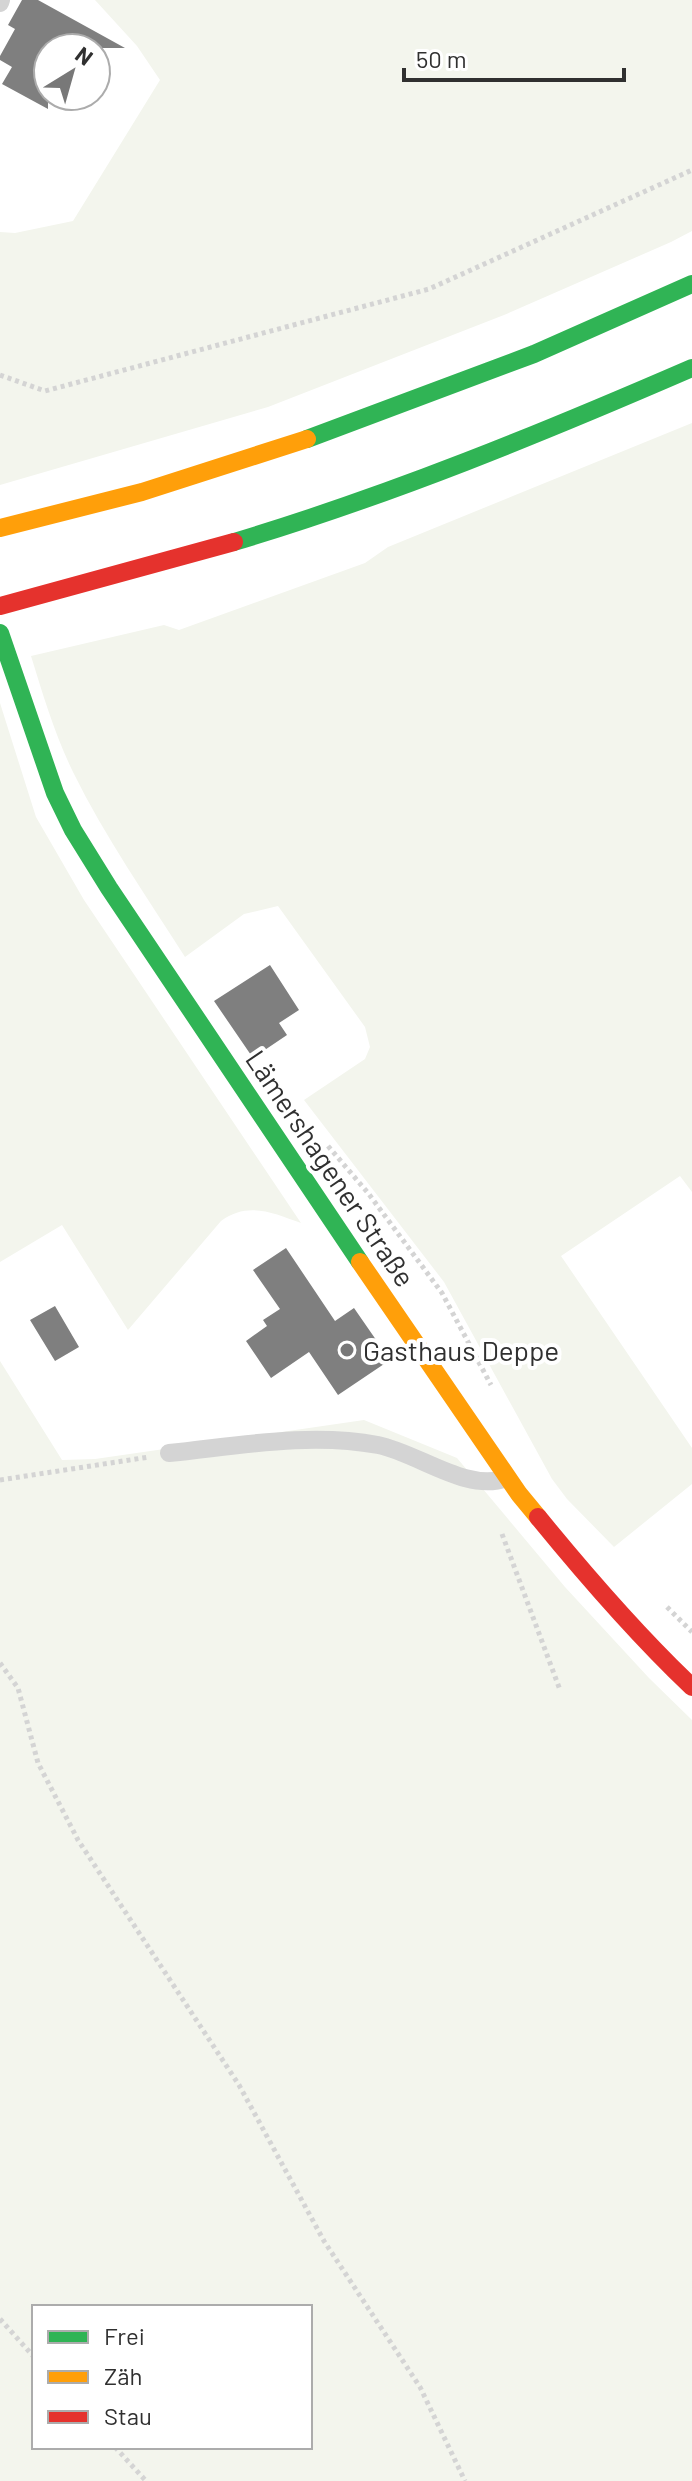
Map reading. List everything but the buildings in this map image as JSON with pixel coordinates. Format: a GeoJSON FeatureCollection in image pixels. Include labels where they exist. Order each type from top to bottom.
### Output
{"type":"FeatureCollection","features":[{"type":"Feature","properties":{"kind":"main road"},"geometry":{"type":"LineString","coordinates":[[0,528],[260,457],[473,380],[644,308],[692,284]]}},
{"type":"Feature","properties":{"kind":"main road"},"geometry":{"type":"LineString","coordinates":[[0,606],[224,545],[474,460],[692,368]]}},
{"type":"Feature","properties":{"kind":"main road","name":"Lämershagener Straße"},"geometry":{"type":"LineString","coordinates":[[0,633],[55,793],[73,830],[109,888],[508,1477],[586,1576],[652,1649],[692,1687]]}},
{"type":"Feature","properties":{"kind":"lane"},"geometry":{"type":"LineString","coordinates":[[169,1453],[265,1442],[351,1441],[405,1453],[483,1483],[508,1477]]}},
{"type":"Feature","properties":{"kind":"path"},"geometry":{"type":"LineString","coordinates":[[0,375],[45,391],[429,289],[692,170]]}},
{"type":"Feature","properties":{"kind":"path"},"geometry":{"type":"LineString","coordinates":[[0,1480],[169,1453]]}},
{"type":"Feature","properties":{"kind":"path"},"geometry":{"type":"LineString","coordinates":[[500,1527],[560,1690]]}},
{"type":"Feature","properties":{"kind":"path"},"geometry":{"type":"LineString","coordinates":[[0,1663],[18,1688],[38,1763],[78,1840],[239,2085],[324,2241],[420,2387],[465,2481]]}},
{"type":"Feature","properties":{"kind":"path"},"geometry":{"type":"LineString","coordinates":[[0,2319],[32,2355]]}},
{"type":"Feature","properties":{"kind":"path"},"geometry":{"type":"LineString","coordinates":[[117,2449],[146,2481]]}},
{"type":"Feature","properties":{"kind":"shaded area"},"geometry":{"type":"Polygon","coordinates":[[[95,0],[692,0],[692,231],[504,315],[268,407],[0,485],[0,232],[15,233],[73,221],[160,80],[137,46],[95,0]]]}},
{"type":"Feature","properties":{"kind":"shaded area"},"geometry":{"type":"Polygon","coordinates":[[[692,423],[692,1192],[680,1176],[561,1256],[692,1448],[692,1484],[614,1547],[552,1479],[444,1282],[304,1100],[365,1059],[370,1047],[365,1027],[278,906],[244,914],[185,957],[85,796],[55,729],[31,656],[164,625],[179,630],[365,563],[388,547],[692,423]]]}},
{"type":"Feature","properties":{"kind":"shaded area"},"geometry":{"type":"Polygon","coordinates":[[[0,703],[36,817],[84,900],[301,1223],[251,1210],[241,1211],[221,1221],[128,1330],[62,1225],[0,1262],[0,703]]]}},
{"type":"Feature","properties":{"kind":"shaded area"},"geometry":{"type":"Polygon","coordinates":[[[0,1361],[62,1460],[95,1459],[364,1420],[457,1458],[565,1587],[692,1720],[692,2481],[0,2481],[0,1361]]]}},
{"type":"Feature","properties":{"kind":"traffic: fast"},"geometry":{"type":"LineString","coordinates":[[307,439],[534,354],[692,284]]}},
{"type":"Feature","properties":{"kind":"traffic: fast"},"geometry":{"type":"LineString","coordinates":[[234,542],[466,462],[692,368]]}},
{"type":"Feature","properties":{"kind":"traffic: fast"},"geometry":{"type":"LineString","coordinates":[[0,633],[55,793],[73,830],[360,1262]]}},
{"type":"Feature","properties":{"kind":"traffic: slow"},"geometry":{"type":"LineString","coordinates":[[0,528],[142,492],[307,439]]}},
{"type":"Feature","properties":{"kind":"traffic: slow"},"geometry":{"type":"LineString","coordinates":[[360,1262],[519,1494],[538,1517]]}},
{"type":"Feature","properties":{"kind":"traffic: jam"},"geometry":{"type":"LineString","coordinates":[[0,606],[234,542]]}},
{"type":"Feature","properties":{"kind":"traffic: jam"},"geometry":{"type":"LineString","coordinates":[[538,1517],[612,1605],[692,1687]]}},
{"type":"Feature","properties":{"kind":"place","name":"Gasthaus Deppe"},"geometry":{"type":"Point","coordinates":[347,1350]}}]}
